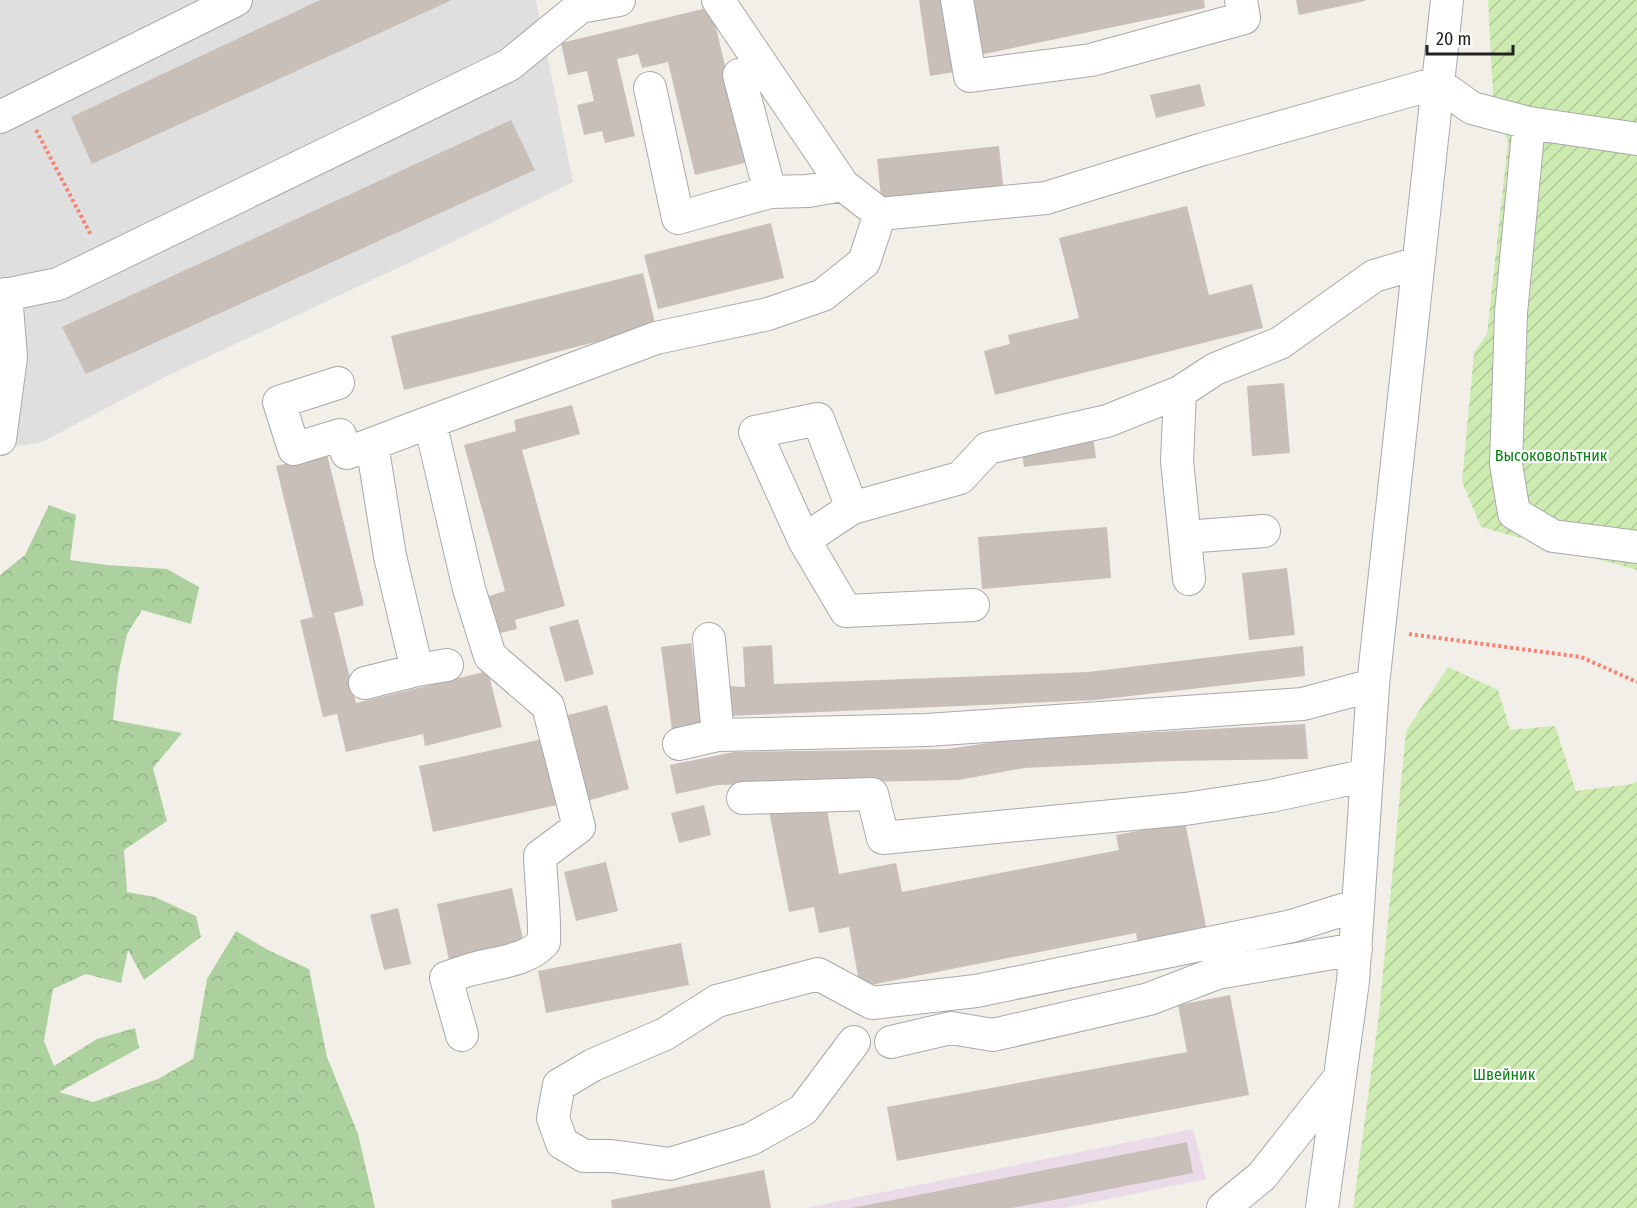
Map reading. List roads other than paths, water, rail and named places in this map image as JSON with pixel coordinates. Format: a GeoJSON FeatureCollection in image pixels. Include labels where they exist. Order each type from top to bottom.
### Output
{"type":"FeatureCollection","features":[{"type":"Feature","properties":{"kind":"lane"},"geometry":{"type":"LineString","coordinates":[[11,112],[236,0]]}},
{"type":"Feature","properties":{"kind":"lane"},"geometry":{"type":"LineString","coordinates":[[0,439],[11,357],[3,295],[58,284],[509,65],[578,4],[620,0]]}},
{"type":"Feature","properties":{"kind":"lane"},"geometry":{"type":"LineString","coordinates":[[718,0],[843,185],[880,214],[1046,198],[1203,149],[1437,83]]}},
{"type":"Feature","properties":{"kind":"lane"},"geometry":{"type":"LineString","coordinates":[[957,0],[970,76],[1091,60],[1244,18],[1241,0]]}},
{"type":"Feature","properties":{"kind":"lane"},"geometry":{"type":"LineString","coordinates":[[1322,1208],[1353,981],[1378,630],[1448,0]]}},
{"type":"Feature","properties":{"kind":"lane"},"geometry":{"type":"LineString","coordinates":[[739,75],[770,192]]}},
{"type":"Feature","properties":{"kind":"lane"},"geometry":{"type":"LineString","coordinates":[[1437,83],[1472,108],[1529,123],[1637,139]]}},
{"type":"Feature","properties":{"kind":"lane"},"geometry":{"type":"LineString","coordinates":[[650,88],[678,218],[770,192],[808,191],[843,185]]}},
{"type":"Feature","properties":{"kind":"lane"},"geometry":{"type":"LineString","coordinates":[[1529,123],[1511,313],[1508,395],[1506,464],[1515,513],[1553,536],[1637,547]]}},
{"type":"Feature","properties":{"kind":"lane"},"geometry":{"type":"LineString","coordinates":[[338,383],[279,402],[294,449],[340,435],[347,453],[656,338],[768,314],[823,295],[864,262],[880,214]]}},
{"type":"Feature","properties":{"kind":"lane"},"geometry":{"type":"LineString","coordinates":[[804,540],[852,508],[960,478],[988,448],[1107,421],[1180,392],[1215,369],[1280,343],[1374,276],[1418,263]]}},
{"type":"Feature","properties":{"kind":"lane"},"geometry":{"type":"LineString","coordinates":[[1180,392],[1177,461],[1189,579]]}},
{"type":"Feature","properties":{"kind":"lane"},"geometry":{"type":"LineString","coordinates":[[852,508],[818,419],[756,432],[804,540],[846,611],[973,605]]}},
{"type":"Feature","properties":{"kind":"lane"},"geometry":{"type":"LineString","coordinates":[[430,422],[470,589],[490,656],[548,706],[579,827],[540,856],[541,894],[545,922],[544,942],[537,950],[446,978],[462,1035]]}},
{"type":"Feature","properties":{"kind":"lane"},"geometry":{"type":"LineString","coordinates":[[365,683],[432,667],[390,556],[372,444]]}},
{"type":"Feature","properties":{"kind":"lane"},"geometry":{"type":"LineString","coordinates":[[1185,537],[1264,531]]}},
{"type":"Feature","properties":{"kind":"lane"},"geometry":{"type":"LineString","coordinates":[[708,639],[718,735]]}},
{"type":"Feature","properties":{"kind":"lane"},"geometry":{"type":"LineString","coordinates":[[678,744],[718,735],[927,730],[1303,704],[1373,685]]}},
{"type":"Feature","properties":{"kind":"lane"},"geometry":{"type":"LineString","coordinates":[[743,798],[872,794],[883,838],[1185,809],[1271,795],[1366,775]]}},
{"type":"Feature","properties":{"kind":"lane"},"geometry":{"type":"LineString","coordinates":[[854,1042],[803,1110],[751,1138],[669,1164],[611,1156],[584,1156],[562,1143],[554,1118],[559,1085],[593,1065],[665,1034],[717,1001],[819,974],[872,1003],[976,991],[1292,926],[1358,905]]}},
{"type":"Feature","properties":{"kind":"lane"},"geometry":{"type":"LineString","coordinates":[[891,1042],[951,1028],[993,1035],[1149,999],[1217,973],[1356,949]]}},
{"type":"Feature","properties":{"kind":"lane"},"geometry":{"type":"LineString","coordinates":[[1223,1208],[1262,1176],[1340,1076]]}},
{"type":"Feature","properties":{"kind":"park label","name":"Высоковольтник"},"geometry":{"type":"Point","coordinates":[1551,455]}},
{"type":"Feature","properties":{"kind":"park label","name":"Швейник"},"geometry":{"type":"Point","coordinates":[1504,1074]}}]}
